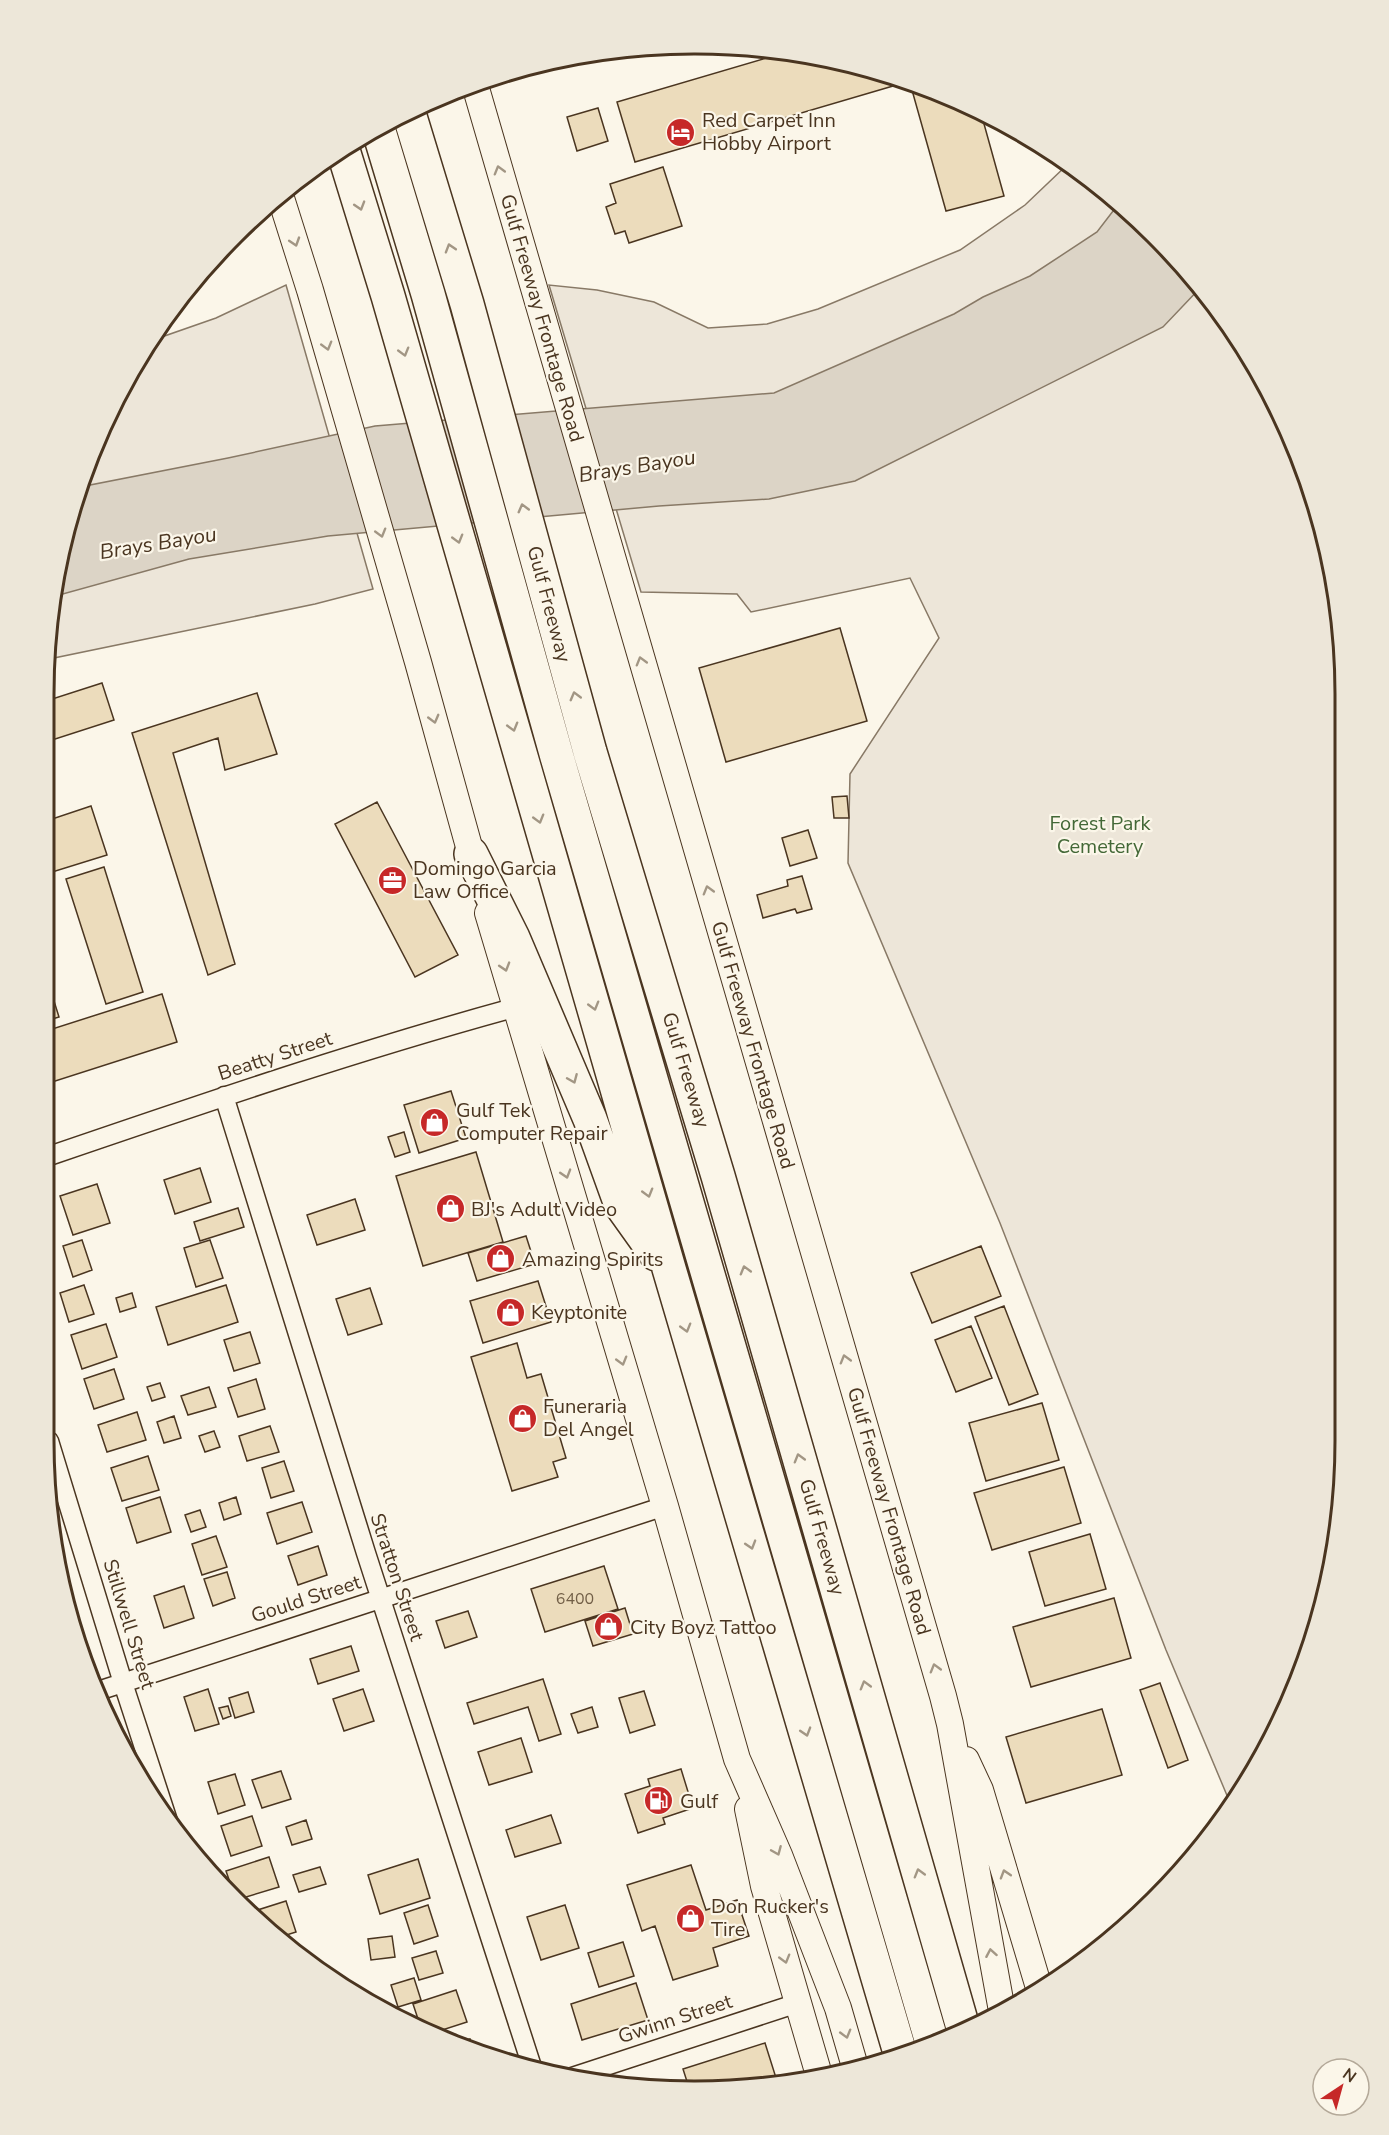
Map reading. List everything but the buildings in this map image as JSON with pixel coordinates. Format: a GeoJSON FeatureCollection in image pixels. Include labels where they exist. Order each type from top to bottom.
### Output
{"type":"FeatureCollection","features":[{"type":"Feature","properties":{"kind":"highway","name":"Gulf Freeway"},"geometry":{"type":"LineString","coordinates":[[411,120],[467,304],[590,752],[718,1176],[962,2022]]}},
{"type":"Feature","properties":{"kind":"highway","name":"Gulf Freeway"},"geometry":{"type":"LineString","coordinates":[[381,136],[428,294],[556,757],[930,2036]]}},
{"type":"Feature","properties":{"kind":"highway"},"geometry":{"type":"LineString","coordinates":[[345,158],[388,296],[670,1272],[899,2047]]}},
{"type":"Feature","properties":{"kind":"highway"},"geometry":{"type":"LineString","coordinates":[[471,854],[513,938],[577,1087],[621,1205],[670,1272]]}},
{"type":"Feature","properties":{"kind":"main road","name":"Gulf Freeway Frontage Road"},"geometry":{"type":"LineString","coordinates":[[477,92],[950,1724],[1001,2003]]}},
{"type":"Feature","properties":{"kind":"main road"},"geometry":{"type":"LineString","coordinates":[[283,204],[418,662],[471,854],[738,1759],[764,1886],[817,2069]]}},
{"type":"Feature","properties":{"kind":"main road"},"geometry":{"type":"LineString","coordinates":[[950,1724],[980,1790],[1037,1981]]}},
{"type":"Feature","properties":{"kind":"main road"},"geometry":{"type":"LineString","coordinates":[[738,1759],[779,1856],[838,2008],[853,2061]]}},
{"type":"Feature","properties":{"kind":"street","name":"Beatty Street"},"geometry":{"type":"LineString","coordinates":[[54,1154],[224,1096],[424,1033],[517,1007]]}},
{"type":"Feature","properties":{"kind":"street","name":"Stratton Street"},"geometry":{"type":"LineString","coordinates":[[224,1096],[381,1599],[528,2059]]}},
{"type":"Feature","properties":{"kind":"street","name":"Stillwell Street"},"geometry":{"type":"LineString","coordinates":[[54,1459],[158,1789]]}},
{"type":"Feature","properties":{"kind":"street","name":"Gould Street"},"geometry":{"type":"LineString","coordinates":[[104,1689],[665,1506]]}},
{"type":"Feature","properties":{"kind":"street","name":"Gwinn Street"},"geometry":{"type":"LineString","coordinates":[[587,2072],[798,2003]]}},
{"type":"Feature","properties":{"kind":"green space","name":"Forest Park Cemetery"},"geometry":{"type":"Polygon","coordinates":[[[1062,170],[1117,213],[1176,272],[1203,305],[1249,374],[1286,449],[1313,529],[1330,611],[1335,694],[1334,1482],[1323,1565],[1301,1646],[1269,1724],[1227,1796],[1166,1650],[1000,1223],[848,863],[850,774],[939,638],[910,578],[751,612],[737,594],[641,592],[549,285],[597,290],[654,302],[708,328],[767,324],[818,309],[960,250],[1025,205],[1062,170]]]}},
{"type":"Feature","properties":{"kind":"green space"},"geometry":{"type":"Polygon","coordinates":[[[286,285],[373,589],[315,604],[55,658],[59,611],[76,529],[88,489],[120,411],[164,336],[216,318],[286,285]]]}},
{"type":"Feature","properties":{"kind":"water","name":"Brays Bayou"},"geometry":{"type":"Polygon","coordinates":[[[1114,210],[1176,272],[1194,294],[1163,327],[855,481],[769,499],[659,506],[328,536],[189,559],[62,594],[76,529],[89,485],[375,426],[774,393],[954,314],[983,297],[1030,276],[1097,232],[1114,210]]]}},
{"type":"Feature","properties":{"kind":"place","name":"Red Carpet Inn Hobby Airport"},"geometry":{"type":"Point","coordinates":[681,132]}},
{"type":"Feature","properties":{"kind":"place","name":"Domingo Garcia Law Office"},"geometry":{"type":"Point","coordinates":[392,880]}},
{"type":"Feature","properties":{"kind":"place","name":"Gulf Tek Computer Repair"},"geometry":{"type":"Point","coordinates":[435,1122]}},
{"type":"Feature","properties":{"kind":"place","name":"BJ's Adult Video"},"geometry":{"type":"Point","coordinates":[450,1209]}},
{"type":"Feature","properties":{"kind":"place","name":"Amazing Spirits"},"geometry":{"type":"Point","coordinates":[501,1259]}},
{"type":"Feature","properties":{"kind":"place","name":"Keyptonite"},"geometry":{"type":"Point","coordinates":[510,1312]}},
{"type":"Feature","properties":{"kind":"place","name":"Funeraria Del Angel"},"geometry":{"type":"Point","coordinates":[522,1418]}},
{"type":"Feature","properties":{"kind":"place","name":"City Boyz Tattoo"},"geometry":{"type":"Point","coordinates":[609,1627]}},
{"type":"Feature","properties":{"kind":"place","name":"Gulf"},"geometry":{"type":"Point","coordinates":[659,1801]}},
{"type":"Feature","properties":{"kind":"place","name":"Don Rucker's Tire"},"geometry":{"type":"Point","coordinates":[690,1918]}}]}
